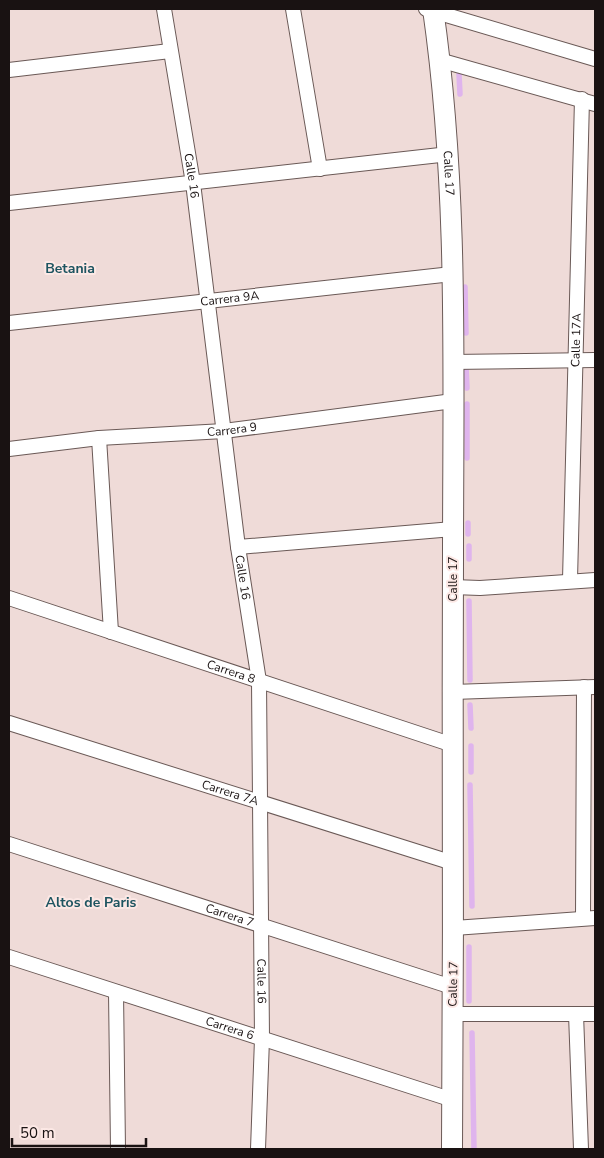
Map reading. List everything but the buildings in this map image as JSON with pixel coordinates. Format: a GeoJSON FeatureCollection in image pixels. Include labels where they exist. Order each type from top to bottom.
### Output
{"type":"FeatureCollection","features":[{"type":"Feature","properties":{"kind":"main road","name":"Calle 17"},"geometry":{"type":"LineString","coordinates":[[431,10],[439,60],[449,154],[452,274],[461,361],[453,401],[453,529],[457,588],[457,691],[453,745],[452,1149]]}},
{"type":"Feature","properties":{"kind":"street","name":"Calle 16"},"geometry":{"type":"LineString","coordinates":[[164,9],[193,184],[238,547],[259,681],[262,803],[262,1039],[258,1149]]}},
{"type":"Feature","properties":{"kind":"street"},"geometry":{"type":"LineString","coordinates":[[293,9],[320,169]]}},
{"type":"Feature","properties":{"kind":"street"},"geometry":{"type":"LineString","coordinates":[[431,10],[595,59]]}},
{"type":"Feature","properties":{"kind":"street"},"geometry":{"type":"LineString","coordinates":[[9,70],[170,51]]}},
{"type":"Feature","properties":{"kind":"street"},"geometry":{"type":"LineString","coordinates":[[439,60],[595,104]]}},
{"type":"Feature","properties":{"kind":"street","name":"Calle 17A"},"geometry":{"type":"LineString","coordinates":[[570,580],[582,99]]}},
{"type":"Feature","properties":{"kind":"street"},"geometry":{"type":"LineString","coordinates":[[9,204],[449,154]]}},
{"type":"Feature","properties":{"kind":"street","name":"Carrera 9A"},"geometry":{"type":"LineString","coordinates":[[9,323],[208,299],[452,274]]}},
{"type":"Feature","properties":{"kind":"street"},"geometry":{"type":"LineString","coordinates":[[461,361],[595,360]]}},
{"type":"Feature","properties":{"kind":"street","name":"Carrera 9"},"geometry":{"type":"LineString","coordinates":[[9,449],[99,438],[224,431],[453,401]]}},
{"type":"Feature","properties":{"kind":"street"},"geometry":{"type":"LineString","coordinates":[[99,438],[111,632]]}},
{"type":"Feature","properties":{"kind":"street"},"geometry":{"type":"LineString","coordinates":[[238,547],[453,529]]}},
{"type":"Feature","properties":{"kind":"street"},"geometry":{"type":"LineString","coordinates":[[457,588],[595,580]]}},
{"type":"Feature","properties":{"kind":"street","name":"Carrera 8"},"geometry":{"type":"LineString","coordinates":[[9,598],[453,745]]}},
{"type":"Feature","properties":{"kind":"street"},"geometry":{"type":"LineString","coordinates":[[454,928],[589,918],[590,687],[457,691]]}},
{"type":"Feature","properties":{"kind":"street","name":"Carrera 7A"},"geometry":{"type":"LineString","coordinates":[[9,723],[453,864]]}},
{"type":"Feature","properties":{"kind":"street","name":"Carrera 7"},"geometry":{"type":"LineString","coordinates":[[9,844],[452,987]]}},
{"type":"Feature","properties":{"kind":"street","name":"Carrera 6"},"geometry":{"type":"LineString","coordinates":[[9,957],[453,1100]]}},
{"type":"Feature","properties":{"kind":"street"},"geometry":{"type":"LineString","coordinates":[[116,992],[118,1149]]}},
{"type":"Feature","properties":{"kind":"street"},"geometry":{"type":"LineString","coordinates":[[452,1014],[595,1014]]}},
{"type":"Feature","properties":{"kind":"street"},"geometry":{"type":"LineString","coordinates":[[576,1014],[581,1149]]}},
{"type":"Feature","properties":{"kind":"waterway"},"geometry":{"type":"LineString","coordinates":[[459,74],[460,94]]}},
{"type":"Feature","properties":{"kind":"waterway"},"geometry":{"type":"LineString","coordinates":[[465,287],[466,333]]}},
{"type":"Feature","properties":{"kind":"waterway"},"geometry":{"type":"LineString","coordinates":[[466,367],[467,388]]}},
{"type":"Feature","properties":{"kind":"waterway"},"geometry":{"type":"LineString","coordinates":[[467,404],[467,458]]}},
{"type":"Feature","properties":{"kind":"waterway"},"geometry":{"type":"LineString","coordinates":[[468,523],[468,534]]}},
{"type":"Feature","properties":{"kind":"waterway"},"geometry":{"type":"LineString","coordinates":[[469,546],[469,559]]}},
{"type":"Feature","properties":{"kind":"waterway"},"geometry":{"type":"LineString","coordinates":[[469,601],[470,680]]}},
{"type":"Feature","properties":{"kind":"waterway"},"geometry":{"type":"LineString","coordinates":[[470,705],[471,728]]}},
{"type":"Feature","properties":{"kind":"waterway"},"geometry":{"type":"LineString","coordinates":[[471,746],[471,772]]}},
{"type":"Feature","properties":{"kind":"waterway"},"geometry":{"type":"LineString","coordinates":[[470,785],[472,906]]}},
{"type":"Feature","properties":{"kind":"waterway"},"geometry":{"type":"LineString","coordinates":[[469,947],[469,1001]]}},
{"type":"Feature","properties":{"kind":"waterway"},"geometry":{"type":"LineString","coordinates":[[472,1033],[474,1149]]}},
{"type":"Feature","properties":{"kind":"district","name":"Betania"},"geometry":{"type":"Point","coordinates":[70,268]}},
{"type":"Feature","properties":{"kind":"district","name":"Altos de Paris"},"geometry":{"type":"Point","coordinates":[91,902]}}]}
